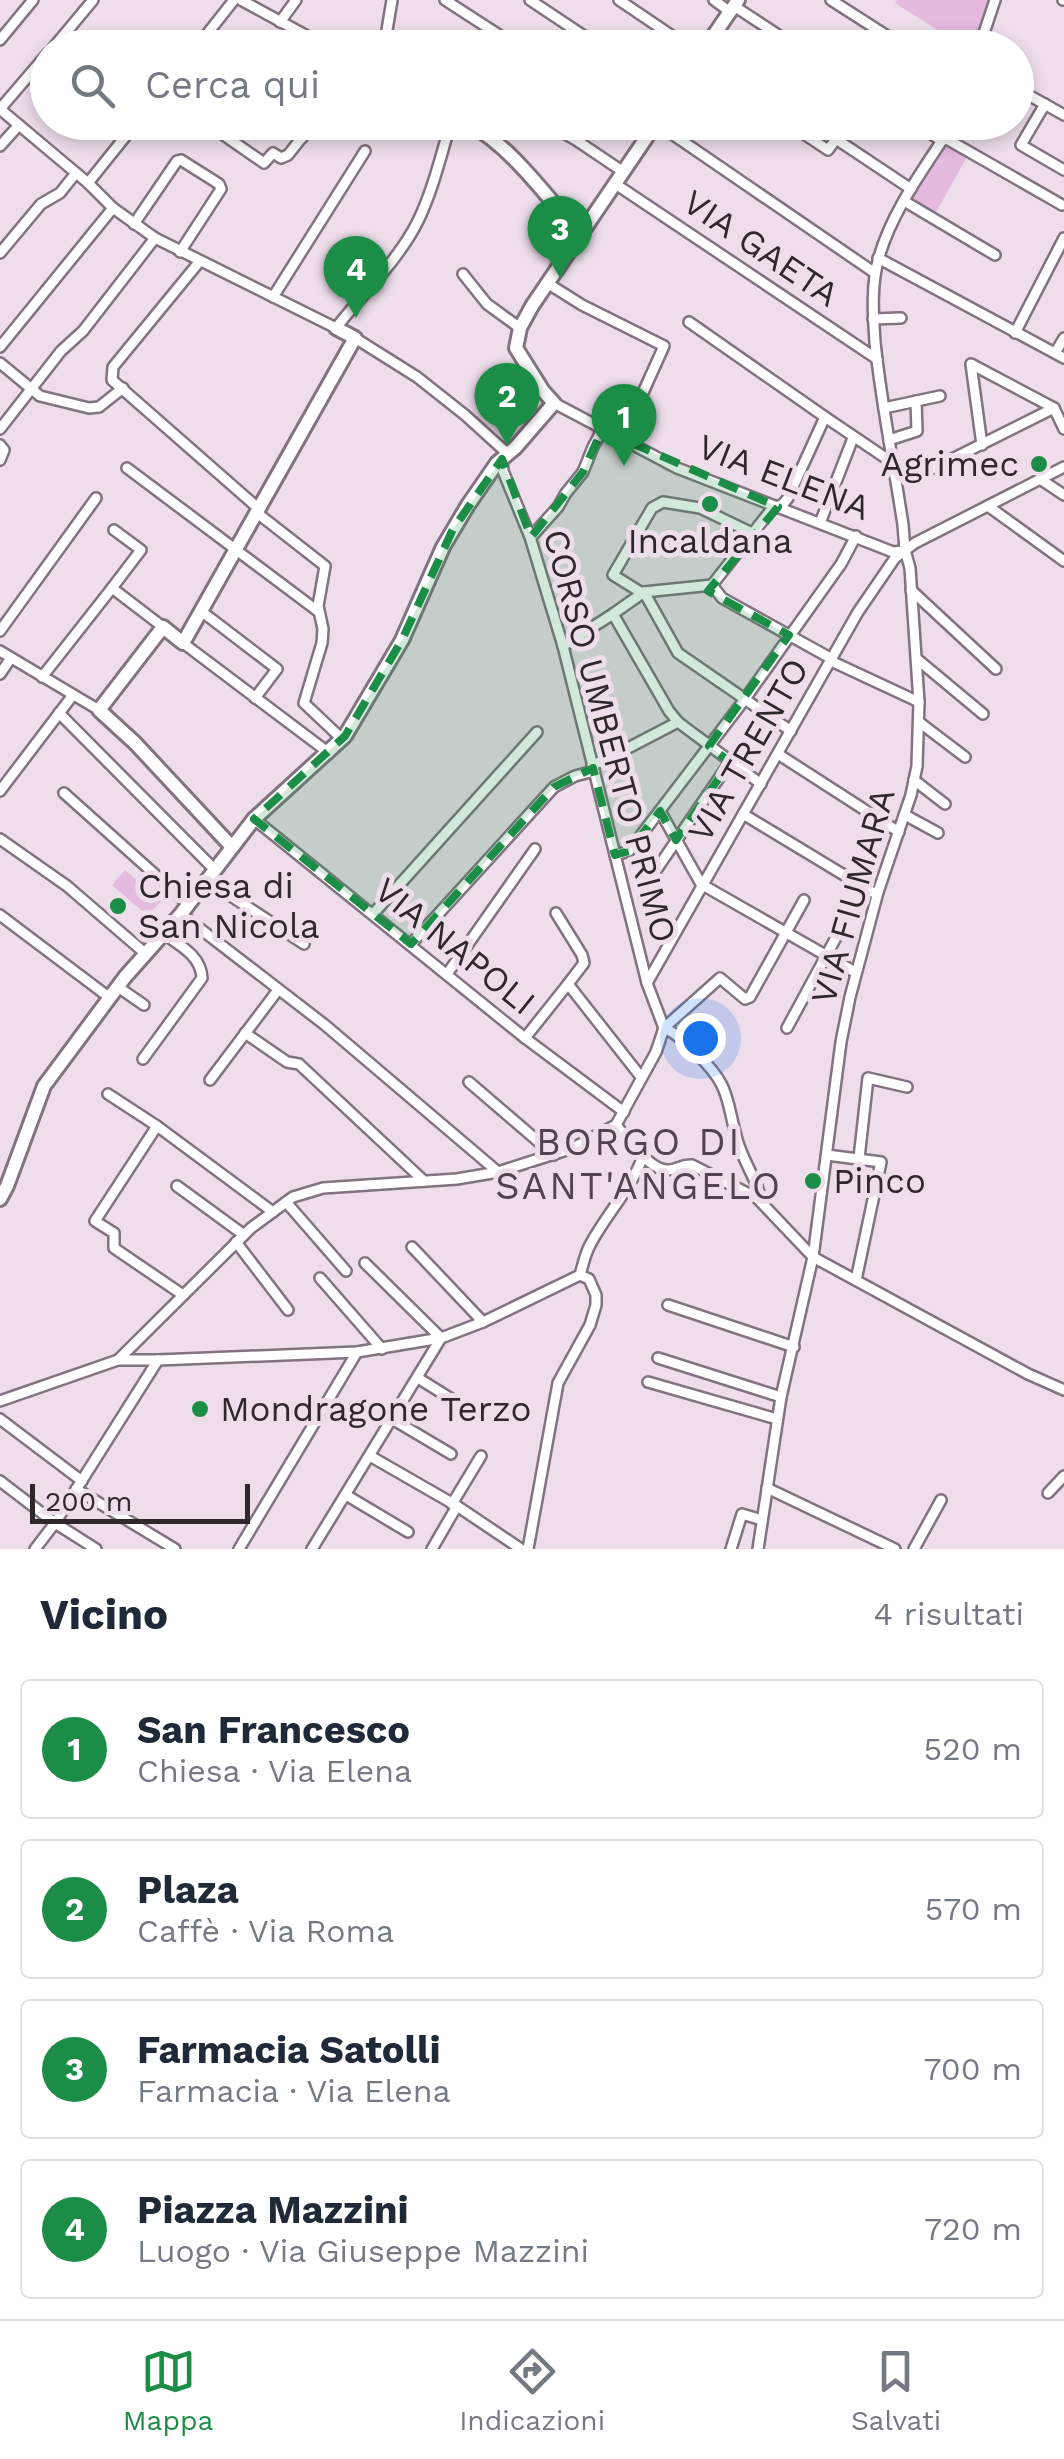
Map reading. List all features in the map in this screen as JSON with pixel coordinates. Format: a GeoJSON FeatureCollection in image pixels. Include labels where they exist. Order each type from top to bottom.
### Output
{"type":"FeatureCollection","features":[{"type":"Feature","properties":{"kind":"street"},"geometry":{"type":"LineString","coordinates":[[0,40],[33,0]]}},
{"type":"Feature","properties":{"kind":"street"},"geometry":{"type":"LineString","coordinates":[[67,30],[93,0]]}},
{"type":"Feature","properties":{"kind":"street"},"geometry":{"type":"LineString","coordinates":[[212,30],[238,0],[295,30]]}},
{"type":"Feature","properties":{"kind":"street"},"geometry":{"type":"LineString","coordinates":[[280,22],[296,0]]}},
{"type":"Feature","properties":{"kind":"street"},"geometry":{"type":"LineString","coordinates":[[387,30],[392,0]]}},
{"type":"Feature","properties":{"kind":"street"},"geometry":{"type":"LineString","coordinates":[[445,0],[491,30]]}},
{"type":"Feature","properties":{"kind":"street"},"geometry":{"type":"LineString","coordinates":[[530,0],[570,30]]}},
{"type":"Feature","properties":{"kind":"street"},"geometry":{"type":"LineString","coordinates":[[619,0],[663,30]]}},
{"type":"Feature","properties":{"kind":"street"},"geometry":{"type":"LineString","coordinates":[[714,0],[734,6],[771,30]]}},
{"type":"Feature","properties":{"kind":"street"},"geometry":{"type":"LineString","coordinates":[[831,0],[878,30]]}},
{"type":"Feature","properties":{"kind":"street"},"geometry":{"type":"LineString","coordinates":[[985,30],[995,0]]}},
{"type":"Feature","properties":{"kind":"street"},"geometry":{"type":"LineString","coordinates":[[717,30],[734,6]]}},
{"type":"Feature","properties":{"kind":"street"},"geometry":{"type":"LineString","coordinates":[[30,75],[0,109],[30,135]]}},
{"type":"Feature","properties":{"kind":"street"},"geometry":{"type":"LineString","coordinates":[[1034,98],[1064,116]]}},
{"type":"Feature","properties":{"kind":"street"},"geometry":{"type":"LineString","coordinates":[[1034,122],[1044,104]]}},
{"type":"Feature","properties":{"kind":"street"},"geometry":{"type":"LineString","coordinates":[[0,146],[18,125]]}},
{"type":"Feature","properties":{"kind":"street"},"geometry":{"type":"LineString","coordinates":[[36,140],[113,208],[154,238],[355,338],[416,377],[465,415],[505,456]]}},
{"type":"Feature","properties":{"kind":"street"},"geometry":{"type":"LineString","coordinates":[[88,183],[122,140]]}},
{"type":"Feature","properties":{"kind":"street"},"geometry":{"type":"LineString","coordinates":[[230,140],[264,164],[272,153],[281,158],[288,155],[300,140]]}},
{"type":"Feature","properties":{"kind":"street"},"geometry":{"type":"LineString","coordinates":[[336,328],[397,254],[418,221],[446,140]]}},
{"type":"Feature","properties":{"kind":"street"},"geometry":{"type":"LineString","coordinates":[[495,140],[580,234]]}},
{"type":"Feature","properties":{"kind":"street","name":"VIA GAETA"},"geometry":{"type":"LineString","coordinates":[[576,140],[618,177],[877,359]]}},
{"type":"Feature","properties":{"kind":"street"},"geometry":{"type":"LineString","coordinates":[[462,274],[487,304],[520,328],[644,140]]}},
{"type":"Feature","properties":{"kind":"street"},"geometry":{"type":"LineString","coordinates":[[681,140],[875,274]]}},
{"type":"Feature","properties":{"kind":"street"},"geometry":{"type":"LineString","coordinates":[[813,140],[828,150],[836,140],[911,189]]}},
{"type":"Feature","properties":{"kind":"street"},"geometry":{"type":"LineString","coordinates":[[943,140],[1062,205]]}},
{"type":"Feature","properties":{"kind":"street","name":"VIA FIUMARA"},"geometry":{"type":"LineString","coordinates":[[758,1549],[781,1397],[813,1256],[841,1042],[878,892],[914,780],[919,722],[910,568],[904,550],[877,359],[875,274],[888,232],[943,140]]}},
{"type":"Feature","properties":{"kind":"street"},"geometry":{"type":"LineString","coordinates":[[1024,140],[1021,145],[1064,170]]}},
{"type":"Feature","properties":{"kind":"street"},"geometry":{"type":"LineString","coordinates":[[272,297],[365,150]]}},
{"type":"Feature","properties":{"kind":"street"},"geometry":{"type":"LineString","coordinates":[[134,224],[176,161],[181,160],[220,184],[221,189],[180,252]]}},
{"type":"Feature","properties":{"kind":"street"},"geometry":{"type":"LineString","coordinates":[[0,253],[41,204],[60,194],[76,173]]}},
{"type":"Feature","properties":{"kind":"street"},"geometry":{"type":"LineString","coordinates":[[904,201],[994,256]]}},
{"type":"Feature","properties":{"kind":"street"},"geometry":{"type":"LineString","coordinates":[[0,347],[113,208]]}},
{"type":"Feature","properties":{"kind":"street"},"geometry":{"type":"LineString","coordinates":[[0,430],[154,238]]}},
{"type":"Feature","properties":{"kind":"street"},"geometry":{"type":"LineString","coordinates":[[1015,333],[1064,238]]}},
{"type":"Feature","properties":{"kind":"street"},"geometry":{"type":"LineString","coordinates":[[878,258],[1059,355],[1064,338]]}},
{"type":"Feature","properties":{"kind":"street"},"geometry":{"type":"LineString","coordinates":[[200,261],[113,366],[112,380],[325,566],[319,596],[322,643],[304,703],[342,739]]}},
{"type":"Feature","properties":{"kind":"street"},"geometry":{"type":"LineString","coordinates":[[547,283],[664,346],[632,417],[618,438]]}},
{"type":"Feature","properties":{"kind":"street"},"geometry":{"type":"LineString","coordinates":[[874,319],[901,318]]}},
{"type":"Feature","properties":{"kind":"street"},"geometry":{"type":"LineString","coordinates":[[688,322],[853,438],[894,462]]}},
{"type":"Feature","properties":{"kind":"street","name":"VIA ELENA"},"geometry":{"type":"LineString","coordinates":[[520,328],[516,348],[554,404],[677,468],[894,552],[904,550]]}},
{"type":"Feature","properties":{"kind":"street"},"geometry":{"type":"LineString","coordinates":[[183,643],[355,338]]}},
{"type":"Feature","properties":{"kind":"street"},"geometry":{"type":"LineString","coordinates":[[0,363],[40,396],[89,408],[99,407],[122,388]]}},
{"type":"Feature","properties":{"kind":"street"},"geometry":{"type":"LineString","coordinates":[[982,445],[971,364],[1054,408],[1064,429]]}},
{"type":"Feature","properties":{"kind":"street"},"geometry":{"type":"LineString","coordinates":[[884,408],[940,396]]}},
{"type":"Feature","properties":{"kind":"street"},"geometry":{"type":"LineString","coordinates":[[890,440],[918,431],[916,401]]}},
{"type":"Feature","properties":{"kind":"street"},"geometry":{"type":"LineString","coordinates":[[0,1199],[44,1086],[254,819],[342,739],[402,640],[453,529],[487,476],[554,404]]}},
{"type":"Feature","properties":{"kind":"street"},"geometry":{"type":"LineString","coordinates":[[896,476],[934,468],[1054,408]]}},
{"type":"Feature","properties":{"kind":"street"},"geometry":{"type":"LineString","coordinates":[[564,646],[643,592],[712,585],[771,510],[788,498],[825,417]]}},
{"type":"Feature","properties":{"kind":"street"},"geometry":{"type":"LineString","coordinates":[[530,537],[584,472],[602,430]]}},
{"type":"Feature","properties":{"kind":"street"},"geometry":{"type":"LineString","coordinates":[[820,523],[853,438]]}},
{"type":"Feature","properties":{"kind":"street"},"geometry":{"type":"LineString","coordinates":[[0,445],[4,450],[0,460]]}},
{"type":"Feature","properties":{"kind":"street","name":"CORSO UMBERTO PRIMO"},"geometry":{"type":"LineString","coordinates":[[505,456],[504,471],[530,537],[564,646],[647,983],[664,1028]]}},
{"type":"Feature","properties":{"kind":"street"},"geometry":{"type":"LineString","coordinates":[[904,550],[1064,467]]}},
{"type":"Feature","properties":{"kind":"street"},"geometry":{"type":"LineString","coordinates":[[126,468],[319,612]]}},
{"type":"Feature","properties":{"kind":"street"},"geometry":{"type":"LineString","coordinates":[[1040,479],[1064,495]]}},
{"type":"Feature","properties":{"kind":"street"},"geometry":{"type":"LineString","coordinates":[[0,631],[96,498]]}},
{"type":"Feature","properties":{"kind":"street"},"geometry":{"type":"LineString","coordinates":[[752,533],[700,508],[657,503],[613,575],[643,592],[678,653],[791,731]]}},
{"type":"Feature","properties":{"kind":"street"},"geometry":{"type":"LineString","coordinates":[[988,506],[1064,561]]}},
{"type":"Feature","properties":{"kind":"street"},"geometry":{"type":"LineString","coordinates":[[42,677],[141,550],[114,530]]}},
{"type":"Feature","properties":{"kind":"street"},"geometry":{"type":"LineString","coordinates":[[615,855],[629,851],[660,811],[842,564],[856,536]]}},
{"type":"Feature","properties":{"kind":"street","name":"VIA TRENTO"},"geometry":{"type":"LineString","coordinates":[[647,983],[858,612],[904,550]]}},
{"type":"Feature","properties":{"kind":"street"},"geometry":{"type":"LineString","coordinates":[[712,585],[722,598],[832,660],[918,702]]}},
{"type":"Feature","properties":{"kind":"street"},"geometry":{"type":"LineString","coordinates":[[112,588],[329,752]]}},
{"type":"Feature","properties":{"kind":"street"},"geometry":{"type":"LineString","coordinates":[[911,590],[996,669]]}},
{"type":"Feature","properties":{"kind":"street"},"geometry":{"type":"LineString","coordinates":[[201,611],[277,669],[255,698]]}},
{"type":"Feature","properties":{"kind":"street"},"geometry":{"type":"LineString","coordinates":[[613,614],[669,712],[761,784]]}},
{"type":"Feature","properties":{"kind":"street"},"geometry":{"type":"LineString","coordinates":[[99,710],[162,627]]}},
{"type":"Feature","properties":{"kind":"street"},"geometry":{"type":"LineString","coordinates":[[0,651],[99,710],[232,847]]}},
{"type":"Feature","properties":{"kind":"street"},"geometry":{"type":"LineString","coordinates":[[0,674],[11,658]]}},
{"type":"Feature","properties":{"kind":"street"},"geometry":{"type":"LineString","coordinates":[[917,659],[984,714]]}},
{"type":"Feature","properties":{"kind":"street"},"geometry":{"type":"LineString","coordinates":[[0,792],[73,695]]}},
{"type":"Feature","properties":{"kind":"street"},"geometry":{"type":"LineString","coordinates":[[59,713],[212,875],[304,944]]}},
{"type":"Feature","properties":{"kind":"street"},"geometry":{"type":"LineString","coordinates":[[411,944],[554,786],[678,722]]}},
{"type":"Feature","properties":{"kind":"street"},"geometry":{"type":"LineString","coordinates":[[919,722],[965,757]]}},
{"type":"Feature","properties":{"kind":"street"},"geometry":{"type":"LineString","coordinates":[[372,914],[537,732]]}},
{"type":"Feature","properties":{"kind":"street"},"geometry":{"type":"LineString","coordinates":[[778,754],[899,832]]}},
{"type":"Feature","properties":{"kind":"street"},"geometry":{"type":"LineString","coordinates":[[650,879],[730,762]]}},
{"type":"Feature","properties":{"kind":"street"},"geometry":{"type":"LineString","coordinates":[[914,780],[945,804]]}},
{"type":"Feature","properties":{"kind":"street"},"geometry":{"type":"LineString","coordinates":[[64,793],[185,909],[498,1172]]}},
{"type":"Feature","properties":{"kind":"street"},"geometry":{"type":"LineString","coordinates":[[660,811],[701,884],[856,972]]}},
{"type":"Feature","properties":{"kind":"street"},"geometry":{"type":"LineString","coordinates":[[743,814],[872,892],[878,892]]}},
{"type":"Feature","properties":{"kind":"street"},"geometry":{"type":"LineString","coordinates":[[905,815],[938,832]]}},
{"type":"Feature","properties":{"kind":"street","name":"VIA NAPOLI"},"geometry":{"type":"LineString","coordinates":[[254,819],[525,1038],[624,1112]]}},
{"type":"Feature","properties":{"kind":"street"},"geometry":{"type":"LineString","coordinates":[[0,839],[66,886],[146,954]]}},
{"type":"Feature","properties":{"kind":"street"},"geometry":{"type":"LineString","coordinates":[[447,974],[535,850]]}},
{"type":"Feature","properties":{"kind":"street"},"geometry":{"type":"LineString","coordinates":[[118,1360],[240,1238],[286,1202],[306,1192],[498,1172],[554,1155],[616,1125],[656,1052],[664,1028],[720,978],[748,999],[804,900]]}},
{"type":"Feature","properties":{"kind":"street"},"geometry":{"type":"LineString","coordinates":[[525,1038],[584,962],[556,913]]}},
{"type":"Feature","properties":{"kind":"street"},"geometry":{"type":"LineString","coordinates":[[0,916],[114,993],[144,1005]]}},
{"type":"Feature","properties":{"kind":"street"},"geometry":{"type":"LineString","coordinates":[[786,1028],[840,932]]}},
{"type":"Feature","properties":{"kind":"street"},"geometry":{"type":"LineString","coordinates":[[142,1059],[202,978],[195,957],[164,934]]}},
{"type":"Feature","properties":{"kind":"street"},"geometry":{"type":"LineString","coordinates":[[568,984],[642,1078]]}},
{"type":"Feature","properties":{"kind":"street"},"geometry":{"type":"LineString","coordinates":[[210,1080],[278,990]]}},
{"type":"Feature","properties":{"kind":"street"},"geometry":{"type":"LineString","coordinates":[[664,1028],[674,1031],[714,1070],[722,1084],[739,1145],[758,1186],[757,1198]]}},
{"type":"Feature","properties":{"kind":"street"},"geometry":{"type":"LineString","coordinates":[[245,1033],[287,1062],[299,1064],[424,1181]]}},
{"type":"Feature","properties":{"kind":"street"},"geometry":{"type":"LineString","coordinates":[[859,1158],[868,1078],[908,1086]]}},
{"type":"Feature","properties":{"kind":"street"},"geometry":{"type":"LineString","coordinates":[[469,1082],[554,1155]]}},
{"type":"Feature","properties":{"kind":"street"},"geometry":{"type":"LineString","coordinates":[[108,1094],[272,1212]]}},
{"type":"Feature","properties":{"kind":"street"},"geometry":{"type":"LineString","coordinates":[[616,1125],[643,1156],[667,1170],[692,1165],[757,1198],[813,1256],[1064,1390]]}},
{"type":"Feature","properties":{"kind":"street"},"geometry":{"type":"LineString","coordinates":[[157,1126],[95,1221],[114,1233],[114,1248],[183,1295]]}},
{"type":"Feature","properties":{"kind":"street"},"geometry":{"type":"LineString","coordinates":[[827,1155],[881,1162],[856,1280]]}},
{"type":"Feature","properties":{"kind":"street"},"geometry":{"type":"LineString","coordinates":[[0,1401],[118,1360],[357,1352],[441,1338],[483,1322],[580,1275],[589,1246],[620,1202],[643,1156]]}},
{"type":"Feature","properties":{"kind":"street"},"geometry":{"type":"LineString","coordinates":[[177,1186],[240,1238],[288,1310]]}},
{"type":"Feature","properties":{"kind":"street"},"geometry":{"type":"LineString","coordinates":[[286,1202],[346,1271]]}},
{"type":"Feature","properties":{"kind":"street"},"geometry":{"type":"LineString","coordinates":[[412,1247],[483,1322]]}},
{"type":"Feature","properties":{"kind":"street"},"geometry":{"type":"LineString","coordinates":[[365,1263],[441,1338]]}},
{"type":"Feature","properties":{"kind":"street"},"geometry":{"type":"LineString","coordinates":[[370,1456],[524,1549],[558,1384],[596,1306],[596,1295],[588,1279],[580,1275]]}},
{"type":"Feature","properties":{"kind":"street"},"geometry":{"type":"LineString","coordinates":[[320,1278],[382,1348]]}},
{"type":"Feature","properties":{"kind":"street"},"geometry":{"type":"LineString","coordinates":[[668,1305],[794,1346]]}},
{"type":"Feature","properties":{"kind":"street"},"geometry":{"type":"LineString","coordinates":[[312,1549],[441,1338]]}},
{"type":"Feature","properties":{"kind":"street"},"geometry":{"type":"LineString","coordinates":[[240,1549],[357,1352]]}},
{"type":"Feature","properties":{"kind":"street"},"geometry":{"type":"LineString","coordinates":[[658,1358],[781,1397]]}},
{"type":"Feature","properties":{"kind":"street"},"geometry":{"type":"LineString","coordinates":[[36,1549],[158,1360]]}},
{"type":"Feature","properties":{"kind":"street"},"geometry":{"type":"LineString","coordinates":[[418,1378],[478,1415]]}},
{"type":"Feature","properties":{"kind":"street"},"geometry":{"type":"LineString","coordinates":[[648,1382],[777,1420]]}},
{"type":"Feature","properties":{"kind":"street"},"geometry":{"type":"LineString","coordinates":[[0,1419],[79,1485],[176,1549]]}},
{"type":"Feature","properties":{"kind":"street"},"geometry":{"type":"LineString","coordinates":[[392,1420],[451,1454]]}},
{"type":"Feature","properties":{"kind":"street"},"geometry":{"type":"LineString","coordinates":[[432,1549],[481,1456]]}},
{"type":"Feature","properties":{"kind":"street"},"geometry":{"type":"LineString","coordinates":[[1048,1493],[1064,1476]]}},
{"type":"Feature","properties":{"kind":"street"},"geometry":{"type":"LineString","coordinates":[[0,1481],[96,1549]]}},
{"type":"Feature","properties":{"kind":"street"},"geometry":{"type":"LineString","coordinates":[[768,1488],[896,1549]]}},
{"type":"Feature","properties":{"kind":"street"},"geometry":{"type":"LineString","coordinates":[[346,1495],[408,1532]]}},
{"type":"Feature","properties":{"kind":"street"},"geometry":{"type":"LineString","coordinates":[[914,1549],[941,1500]]}},
{"type":"Feature","properties":{"kind":"street"},"geometry":{"type":"LineString","coordinates":[[730,1549],[742,1514],[762,1520]]}},
{"type":"Feature","properties":{"kind":"street"},"geometry":{"type":"LineString","coordinates":[[497,1549],[500,1537]]}},
{"type":"Feature","properties":{"kind":"highlighted area"},"geometry":{"type":"Polygon","coordinates":[[[602,430],[778,507],[708,591],[789,635],[709,746],[730,762],[676,840],[660,811],[629,851],[615,855],[593,768],[554,787],[411,944],[254,819],[345,736],[402,640],[453,529],[502,459],[531,537],[583,472],[602,430]]]}},
{"type":"Feature","properties":{"kind":"shaded area"},"geometry":{"type":"Polygon","coordinates":[[[990,0],[979,30],[938,30],[895,3],[990,0]]]}},
{"type":"Feature","properties":{"kind":"shaded area"},"geometry":{"type":"Polygon","coordinates":[[[946,145],[967,157],[935,214],[910,198],[946,145]]]}},
{"type":"Feature","properties":{"kind":"shaded area"},"geometry":{"type":"Polygon","coordinates":[[[125,870],[161,901],[148,916],[112,885],[125,870]]]}},
{"type":"Feature","properties":{"kind":"place","name":"Farmacia Satolli"},"geometry":{"type":"Point","coordinates":[560,278]}},
{"type":"Feature","properties":{"kind":"place","name":"Piazza Mazzini"},"geometry":{"type":"Point","coordinates":[356,318]}},
{"type":"Feature","properties":{"kind":"place","name":"Plaza"},"geometry":{"type":"Point","coordinates":[507,445]}},
{"type":"Feature","properties":{"kind":"place","name":"Agrimec"},"geometry":{"type":"Point","coordinates":[1039,464]}},
{"type":"Feature","properties":{"kind":"place","name":"San Francesco"},"geometry":{"type":"Point","coordinates":[624,466]}},
{"type":"Feature","properties":{"kind":"place","name":"Incaldana"},"geometry":{"type":"Point","coordinates":[710,504]}},
{"type":"Feature","properties":{"kind":"place","name":"Chiesa di San Nicola"},"geometry":{"type":"Point","coordinates":[118,906]}},
{"type":"Feature","properties":{"kind":"place","name":"Pinco"},"geometry":{"type":"Point","coordinates":[813,1181]}},
{"type":"Feature","properties":{"kind":"place","name":"Mondragone Terzo"},"geometry":{"type":"Point","coordinates":[200,1409]}},
{"type":"Feature","properties":{"kind":"district","name":"BORGO DI SANT'ANGELO"},"geometry":{"type":"Point","coordinates":[639,1164]}}]}
